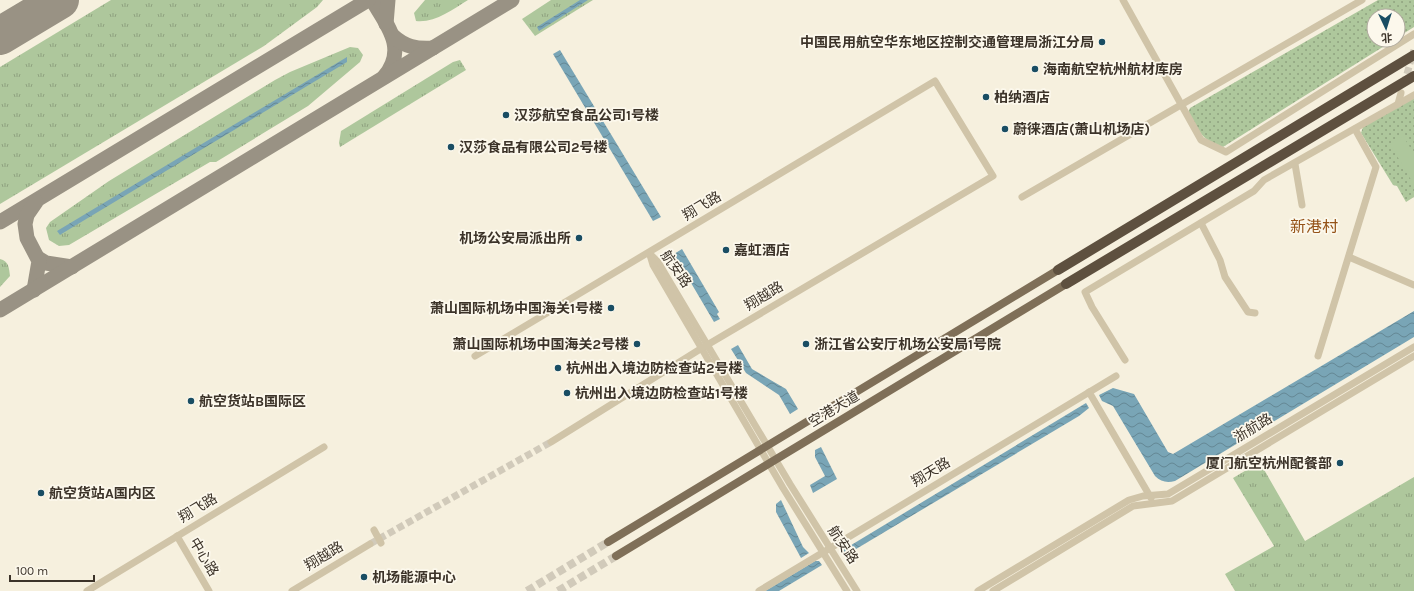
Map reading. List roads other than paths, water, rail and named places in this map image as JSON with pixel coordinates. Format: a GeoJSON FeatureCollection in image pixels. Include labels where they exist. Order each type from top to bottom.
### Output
{"type":"FeatureCollection","features":[{"type":"Feature","properties":{"kind":"highway"},"geometry":{"type":"LineString","coordinates":[[1058,270],[1414,55]]}},
{"type":"Feature","properties":{"kind":"highway"},"geometry":{"type":"LineString","coordinates":[[1066,284],[1414,76]]}},
{"type":"Feature","properties":{"kind":"main road","name":"空港大道"},"geometry":{"type":"LineString","coordinates":[[608,542],[1058,270]]}},
{"type":"Feature","properties":{"kind":"main road","name":"空港大道"},"geometry":{"type":"LineString","coordinates":[[616,556],[1066,284]]}},
{"type":"Feature","properties":{"kind":"street"},"geometry":{"type":"LineString","coordinates":[[1123,0],[1201,140],[1226,152],[1414,34]]}},
{"type":"Feature","properties":{"kind":"street"},"geometry":{"type":"LineString","coordinates":[[1022,198],[1362,0]]}},
{"type":"Feature","properties":{"kind":"street","name":"翔飞路"},"geometry":{"type":"LineString","coordinates":[[475,356],[935,81],[993,176]]}},
{"type":"Feature","properties":{"kind":"street"},"geometry":{"type":"LineString","coordinates":[[1398,104],[1401,93]]}},
{"type":"Feature","properties":{"kind":"street"},"geometry":{"type":"LineString","coordinates":[[1125,360],[1092,307],[1085,292],[1254,191],[1264,180],[1295,164],[1414,94]]}},
{"type":"Feature","properties":{"kind":"street"},"geometry":{"type":"LineString","coordinates":[[1318,356],[1376,167],[1355,129]]}},
{"type":"Feature","properties":{"kind":"street"},"geometry":{"type":"LineString","coordinates":[[1295,164],[1302,205]]}},
{"type":"Feature","properties":{"kind":"street","name":"翔越路"},"geometry":{"type":"LineString","coordinates":[[551,442],[705,346],[993,176]]}},
{"type":"Feature","properties":{"kind":"street"},"geometry":{"type":"LineString","coordinates":[[1201,223],[1220,260],[1229,283],[1248,312],[1255,313]]}},
{"type":"Feature","properties":{"kind":"street","name":"航安路"},"geometry":{"type":"LineString","coordinates":[[649,253],[653,265],[705,346],[772,461],[823,553],[847,591]]}},
{"type":"Feature","properties":{"kind":"street"},"geometry":{"type":"LineString","coordinates":[[1349,257],[1414,285]]}},
{"type":"Feature","properties":{"kind":"street","name":"浙航路"},"geometry":{"type":"LineString","coordinates":[[978,591],[1129,500],[1150,495],[1168,494],[1414,347]]}},
{"type":"Feature","properties":{"kind":"street","name":"浙航路"},"geometry":{"type":"LineString","coordinates":[[993,591],[1133,506],[1172,501],[1414,356]]}},
{"type":"Feature","properties":{"kind":"street","name":"翔天路"},"geometry":{"type":"LineString","coordinates":[[759,591],[1116,376]]}},
{"type":"Feature","properties":{"kind":"street"},"geometry":{"type":"LineString","coordinates":[[1089,392],[1155,503]]}},
{"type":"Feature","properties":{"kind":"street","name":"翔飞路"},"geometry":{"type":"LineString","coordinates":[[86,591],[324,447]]}},
{"type":"Feature","properties":{"kind":"street","name":"航安路"},"geometry":{"type":"LineString","coordinates":[[772,461],[818,531],[831,548],[857,591]]}},
{"type":"Feature","properties":{"kind":"street"},"geometry":{"type":"LineString","coordinates":[[374,530],[381,543]]}},
{"type":"Feature","properties":{"kind":"street","name":"中心路"},"geometry":{"type":"LineString","coordinates":[[177,536],[209,591]]}},
{"type":"Feature","properties":{"kind":"street","name":"翔越路"},"geometry":{"type":"LineString","coordinates":[[292,591],[370,544]]}},
{"type":"Feature","properties":{"kind":"water"},"geometry":{"type":"Polygon","coordinates":[[[580,0],[588,0],[539,31],[537,27],[580,0]]]}},
{"type":"Feature","properties":{"kind":"water"},"geometry":{"type":"Polygon","coordinates":[[[560,50],[661,217],[653,221],[553,54],[560,50]]]}},
{"type":"Feature","properties":{"kind":"water"},"geometry":{"type":"Polygon","coordinates":[[[347,57],[347,62],[60,235],[57,231],[347,57]]]}},
{"type":"Feature","properties":{"kind":"water"},"geometry":{"type":"Polygon","coordinates":[[[682,249],[719,312],[717,314],[720,319],[714,322],[674,254],[682,249]]]}},
{"type":"Feature","properties":{"kind":"water"},"geometry":{"type":"Polygon","coordinates":[[[1414,311],[1414,337],[1175,481],[1164,482],[1155,476],[1113,406],[1102,401],[1099,395],[1113,388],[1134,394],[1168,452],[1173,454],[1414,311]]]}},
{"type":"Feature","properties":{"kind":"water"},"geometry":{"type":"Polygon","coordinates":[[[738,345],[752,369],[786,389],[798,409],[790,414],[779,395],[746,373],[731,349],[738,345]]]}},
{"type":"Feature","properties":{"kind":"water"},"geometry":{"type":"Polygon","coordinates":[[[1086,403],[1089,408],[1079,416],[846,555],[843,550],[1086,403]]]}},
{"type":"Feature","properties":{"kind":"water"},"geometry":{"type":"Polygon","coordinates":[[[821,447],[837,479],[813,493],[810,485],[825,476],[815,457],[815,450],[821,447]]]}},
{"type":"Feature","properties":{"kind":"water"},"geometry":{"type":"Polygon","coordinates":[[[781,500],[803,547],[809,553],[801,558],[776,512],[776,504],[781,500]]]}},
{"type":"Feature","properties":{"kind":"water"},"geometry":{"type":"Polygon","coordinates":[[[815,561],[819,561],[822,565],[779,591],[765,591],[815,561]]]}},
{"type":"Feature","properties":{"kind":"tunnel"},"geometry":{"type":"LineString","coordinates":[[1404,84],[1414,50]]}},
{"type":"Feature","properties":{"kind":"tunnel"},"geometry":{"type":"LineString","coordinates":[[370,544],[551,442]]}},
{"type":"Feature","properties":{"kind":"tunnel"},"geometry":{"type":"LineString","coordinates":[[527,591],[608,542]]}},
{"type":"Feature","properties":{"kind":"tunnel"},"geometry":{"type":"LineString","coordinates":[[558,591],[616,556]]}},
{"type":"Feature","properties":{"kind":"place","name":"中国民用航空华东地区控制交通管理局浙江分局"},"geometry":{"type":"Point","coordinates":[1102,42]}},
{"type":"Feature","properties":{"kind":"place","name":"海南航空杭州航材库房"},"geometry":{"type":"Point","coordinates":[1035,69]}},
{"type":"Feature","properties":{"kind":"place","name":"柏纳酒店"},"geometry":{"type":"Point","coordinates":[986,97]}},
{"type":"Feature","properties":{"kind":"place","name":"汉莎航空食品公司1号楼"},"geometry":{"type":"Point","coordinates":[506,115]}},
{"type":"Feature","properties":{"kind":"place","name":"蔚徕酒店(萧山机场店)"},"geometry":{"type":"Point","coordinates":[1005,129]}},
{"type":"Feature","properties":{"kind":"place","name":"汉莎食品有限公司2号楼"},"geometry":{"type":"Point","coordinates":[451,147]}},
{"type":"Feature","properties":{"kind":"place","name":"机场公安局派出所"},"geometry":{"type":"Point","coordinates":[579,238]}},
{"type":"Feature","properties":{"kind":"place","name":"嘉虹酒店"},"geometry":{"type":"Point","coordinates":[726,250]}},
{"type":"Feature","properties":{"kind":"place","name":"萧山国际机场中国海关1号楼"},"geometry":{"type":"Point","coordinates":[611,308]}},
{"type":"Feature","properties":{"kind":"place","name":"萧山国际机场中国海关2号楼"},"geometry":{"type":"Point","coordinates":[637,344]}},
{"type":"Feature","properties":{"kind":"place","name":"浙江省公安厅机场公安局1号院"},"geometry":{"type":"Point","coordinates":[806,344]}},
{"type":"Feature","properties":{"kind":"place","name":"杭州出入境边防检查站2号楼"},"geometry":{"type":"Point","coordinates":[558,368]}},
{"type":"Feature","properties":{"kind":"place","name":"杭州出入境边防检查站1号楼"},"geometry":{"type":"Point","coordinates":[567,393]}},
{"type":"Feature","properties":{"kind":"place","name":"航空货站B国际区"},"geometry":{"type":"Point","coordinates":[191,401]}},
{"type":"Feature","properties":{"kind":"place","name":"厦门航空杭州配餐部"},"geometry":{"type":"Point","coordinates":[1340,463]}},
{"type":"Feature","properties":{"kind":"place","name":"航空货站A国内区"},"geometry":{"type":"Point","coordinates":[41,493]}},
{"type":"Feature","properties":{"kind":"place","name":"机场能源中心"},"geometry":{"type":"Point","coordinates":[364,577]}},
{"type":"Feature","properties":{"kind":"district","name":"新港村"},"geometry":{"type":"Point","coordinates":[1314,226]}}]}
